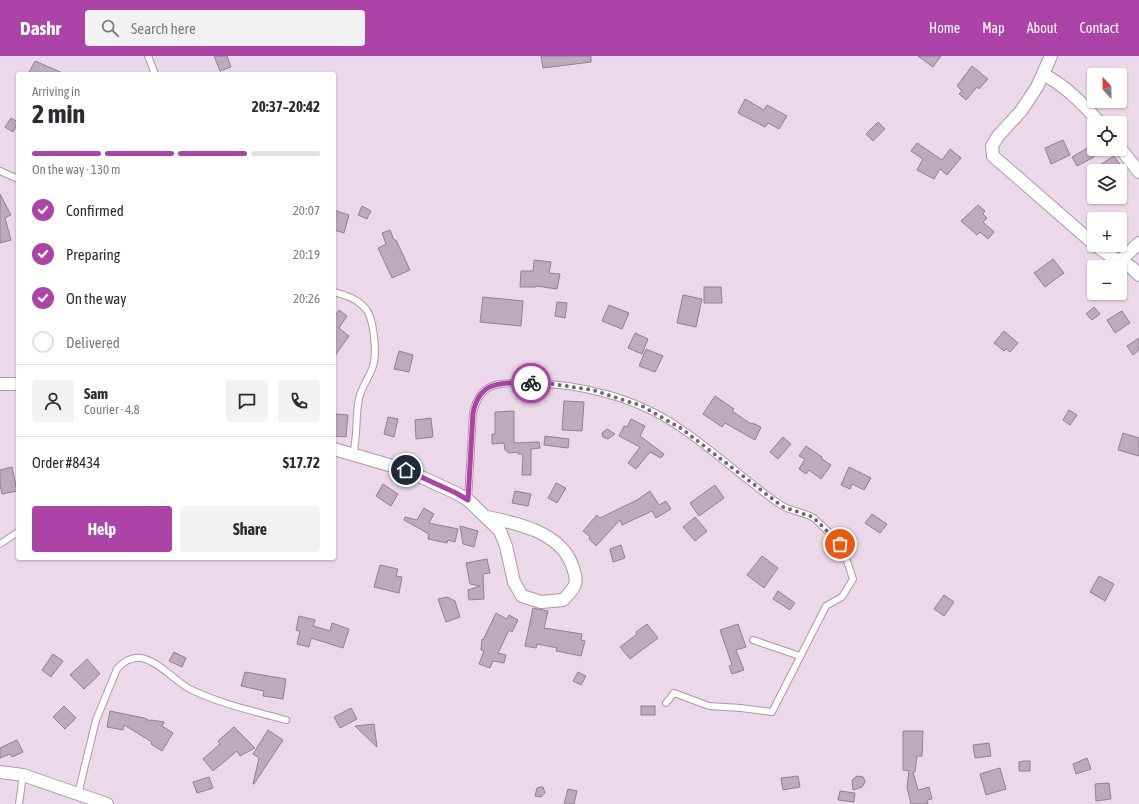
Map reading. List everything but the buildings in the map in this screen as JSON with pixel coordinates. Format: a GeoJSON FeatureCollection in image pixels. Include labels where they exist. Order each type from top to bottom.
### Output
{"type":"FeatureCollection","features":[{"type":"Feature","properties":{"kind":"street"},"geometry":{"type":"LineString","coordinates":[[1051,56],[1037,87],[1021,111],[998,136],[992,146],[993,156],[1087,238]]}},
{"type":"Feature","properties":{"kind":"street"},"geometry":{"type":"LineString","coordinates":[[1043,74],[1055,80],[1068,90],[1094,116]]}},
{"type":"Feature","properties":{"kind":"street"},"geometry":{"type":"LineString","coordinates":[[1126,156],[1139,172]]}},
{"type":"Feature","properties":{"kind":"street"},"geometry":{"type":"LineString","coordinates":[[1121,260],[1139,243]]}},
{"type":"Feature","properties":{"kind":"street"},"geometry":{"type":"LineString","coordinates":[[1106,252],[1118,260]]}},
{"type":"Feature","properties":{"kind":"street"},"geometry":{"type":"LineString","coordinates":[[1127,265],[1139,275]]}},
{"type":"Feature","properties":{"kind":"street"},"geometry":{"type":"LineString","coordinates":[[0,384],[16,382]]}},
{"type":"Feature","properties":{"kind":"street"},"geometry":{"type":"LineString","coordinates":[[336,450],[406,470],[468,500],[500,531],[506,546],[514,582],[522,596],[542,602],[563,600],[573,589],[577,578],[570,560],[560,546],[550,537],[511,522],[487,517]]}},
{"type":"Feature","properties":{"kind":"street"},"geometry":{"type":"LineString","coordinates":[[0,772],[23,775],[107,804]]}},
{"type":"Feature","properties":{"kind":"lane"},"geometry":{"type":"LineString","coordinates":[[148,56],[153,72]]}},
{"type":"Feature","properties":{"kind":"lane"},"geometry":{"type":"LineString","coordinates":[[0,171],[16,178]]}},
{"type":"Feature","properties":{"kind":"lane"},"geometry":{"type":"LineString","coordinates":[[336,293],[355,300],[363,306],[369,314],[375,353],[373,366],[361,389],[356,442],[353,454]]}},
{"type":"Feature","properties":{"kind":"lane"},"geometry":{"type":"LineString","coordinates":[[468,500],[473,413],[475,402],[481,394],[493,385],[506,383],[546,383],[593,390],[642,406],[682,429],[783,507],[813,517],[840,544],[853,579],[842,597],[826,606],[772,712],[709,706],[674,693],[666,703]]}},
{"type":"Feature","properties":{"kind":"lane"},"geometry":{"type":"LineString","coordinates":[[0,544],[16,533]]}},
{"type":"Feature","properties":{"kind":"lane"},"geometry":{"type":"LineString","coordinates":[[753,640],[800,656]]}},
{"type":"Feature","properties":{"kind":"lane"},"geometry":{"type":"LineString","coordinates":[[78,794],[96,720],[116,668],[122,662],[130,659],[140,658],[151,662],[189,688],[216,700],[286,720]]}},
{"type":"Feature","properties":{"kind":"lane"},"geometry":{"type":"LineString","coordinates":[[19,804],[23,775]]}},
{"type":"Feature","properties":{"kind":"way so far"},"geometry":{"type":"LineString","coordinates":[[531,383],[546,383],[593,390],[642,406],[682,429],[783,507],[813,517],[840,544]]}},
{"type":"Feature","properties":{"kind":"route"},"geometry":{"type":"LineString","coordinates":[[406,470],[468,500],[473,413],[475,402],[481,394],[493,385],[506,383],[531,383]]}}]}
